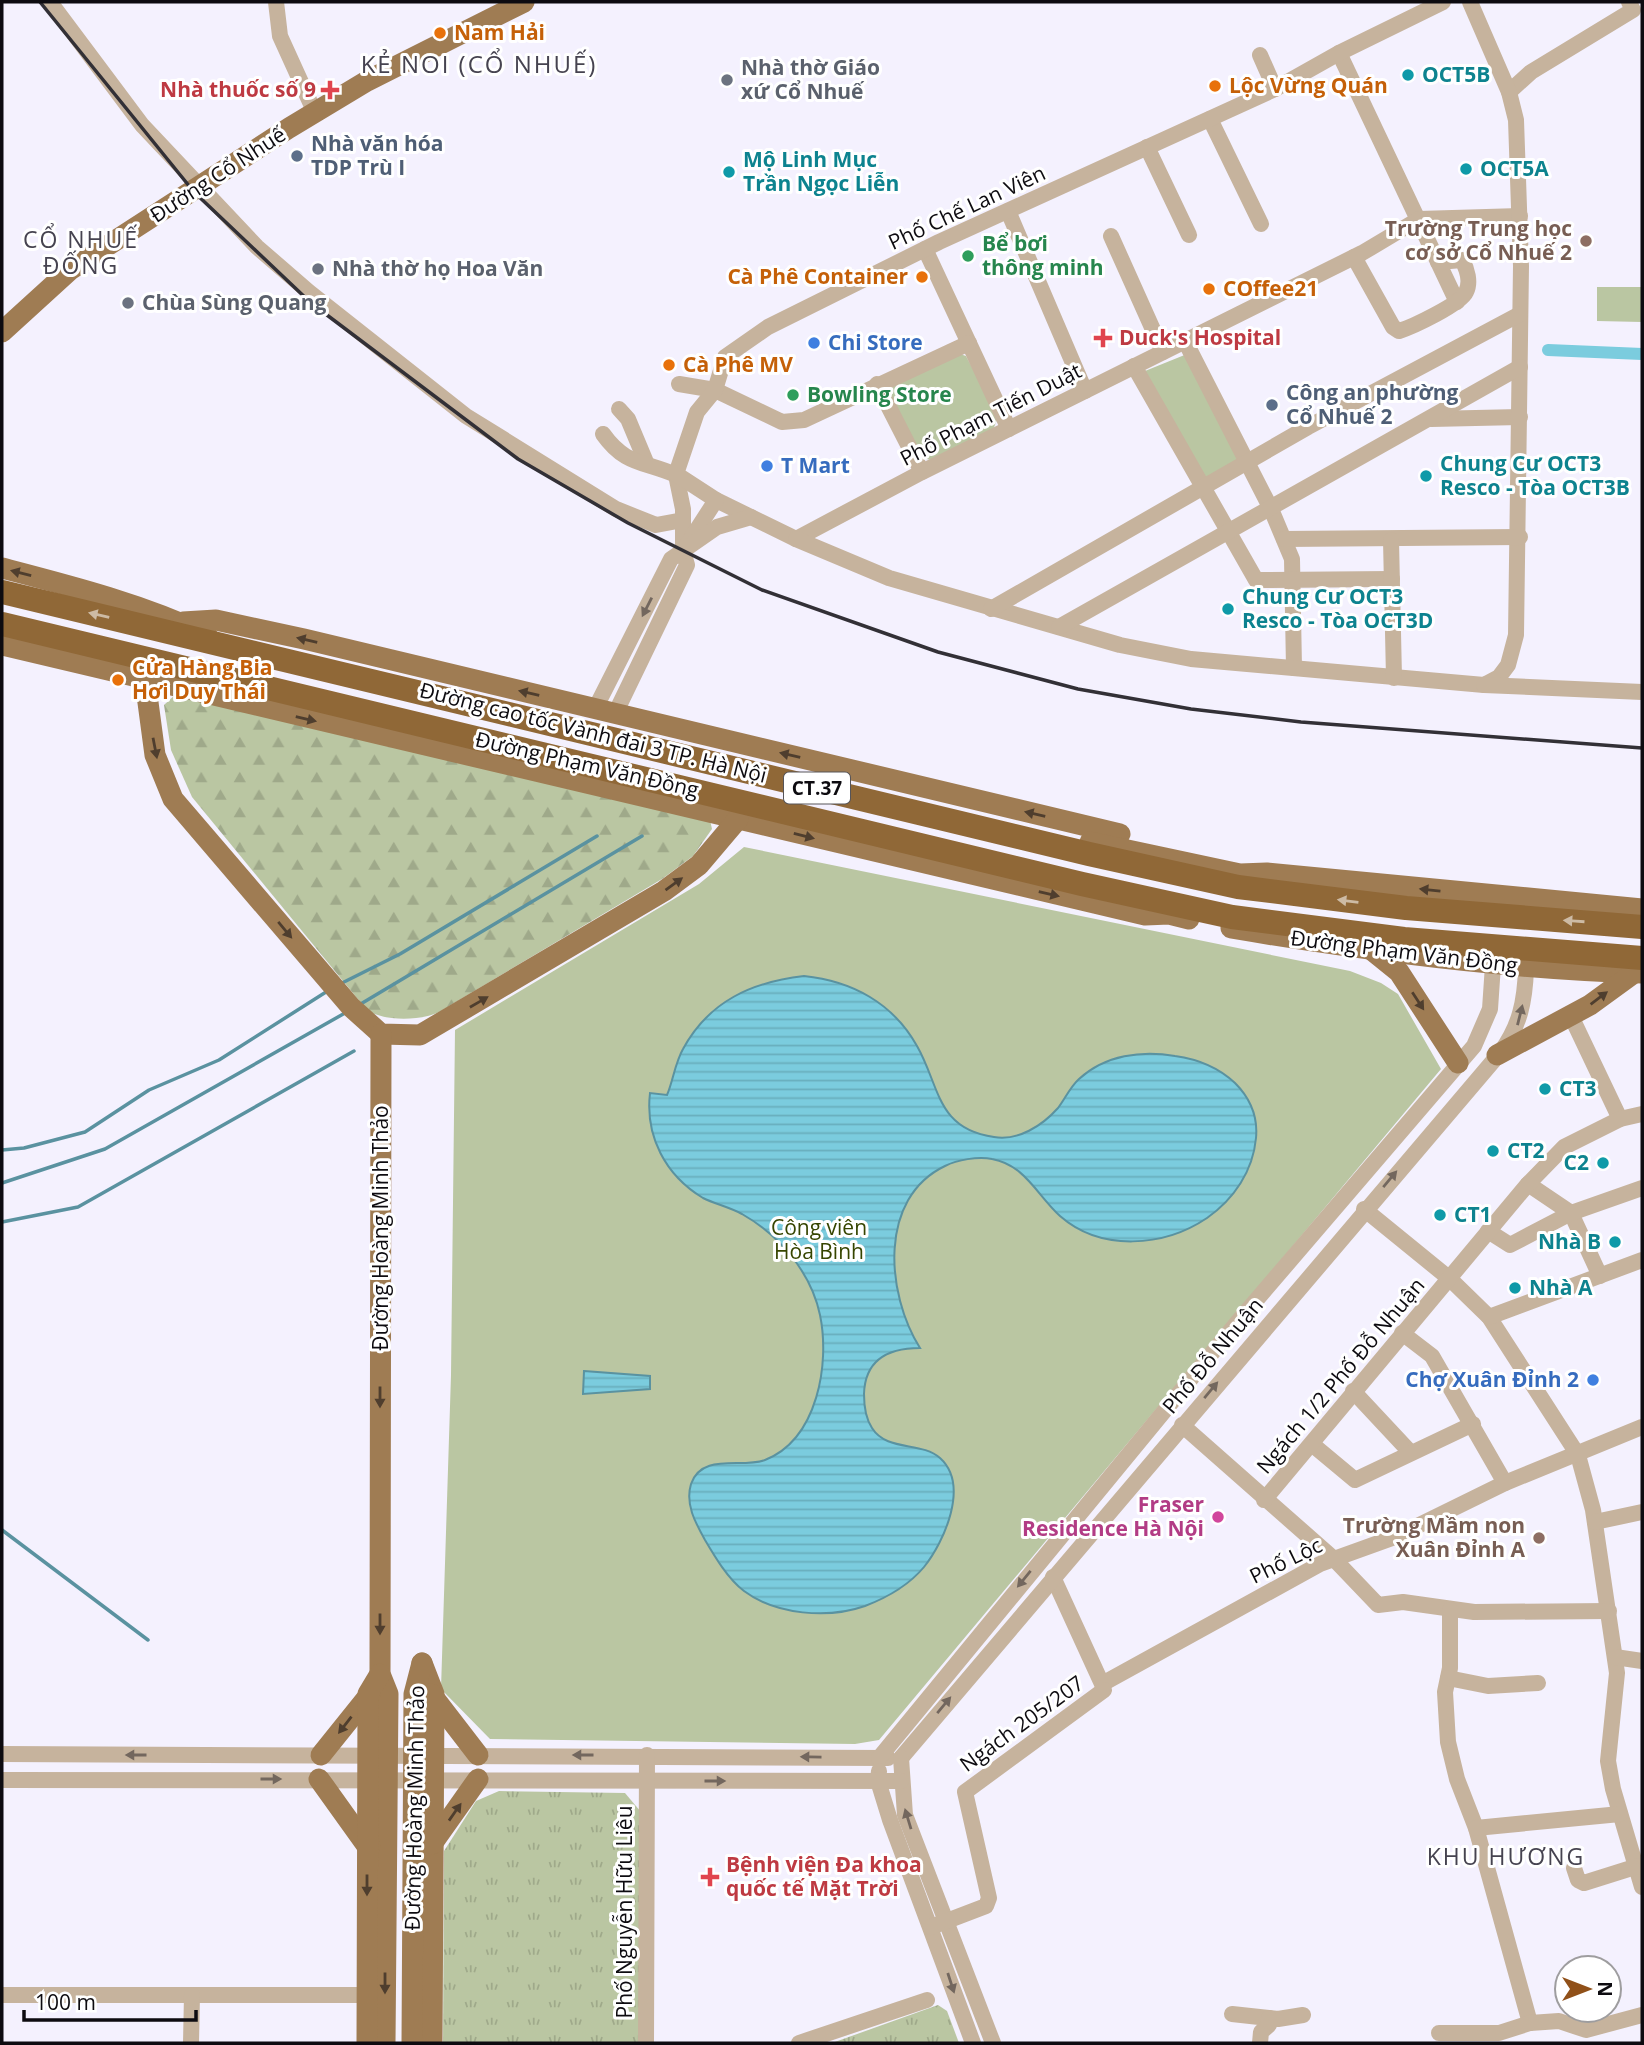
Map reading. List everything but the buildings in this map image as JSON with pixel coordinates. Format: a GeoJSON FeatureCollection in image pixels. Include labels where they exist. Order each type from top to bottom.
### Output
{"type":"FeatureCollection","features":[{"type":"Feature","properties":{"kind":"highway","name":"Đường cao tốc Vành đai 3 TP. Hà Nội"},"geometry":{"type":"LineString","coordinates":[[2,592],[1089,854],[1238,887],[1406,908],[1642,926]]}},
{"type":"Feature","properties":{"kind":"highway","name":"Đường cao tốc Vành đai 3 TP. Hà Nội"},"geometry":{"type":"LineString","coordinates":[[2,624],[1082,884],[1231,917],[1639,968]]}},
{"type":"Feature","properties":{"kind":"main road","name":"Đường Cổ Nhuế"},"geometry":{"type":"LineString","coordinates":[[2,332],[70,271],[315,113],[367,81],[524,2]]}},
{"type":"Feature","properties":{"kind":"main road","name":"Đường Phạm Văn Đồng"},"geometry":{"type":"LineString","coordinates":[[2,568],[54,581],[180,622],[212,637],[868,794],[1240,874],[1267,873],[1642,909]]}},
{"type":"Feature","properties":{"kind":"main road","name":"Đường Phạm Văn Đồng"},"geometry":{"type":"LineString","coordinates":[[180,622],[216,620],[1241,863],[1267,873]]}},
{"type":"Feature","properties":{"kind":"main road","name":"Đường Phạm Văn Đồng"},"geometry":{"type":"LineString","coordinates":[[2,630],[844,826],[1148,901],[1169,914]]}},
{"type":"Feature","properties":{"kind":"main road","name":"Đường Phạm Văn Đồng"},"geometry":{"type":"LineString","coordinates":[[2,645],[1145,915],[1169,914],[1227,928],[1373,951],[1493,965],[1526,968],[1639,968]]}},
{"type":"Feature","properties":{"kind":"main road"},"geometry":{"type":"LineString","coordinates":[[145,680],[155,755],[173,799],[351,1007],[381,1034],[420,1035],[664,891],[699,865],[738,819]]}},
{"type":"Feature","properties":{"kind":"main road"},"geometry":{"type":"LineString","coordinates":[[1493,965],[1497,897]]}},
{"type":"Feature","properties":{"kind":"main road"},"geometry":{"type":"LineString","coordinates":[[1526,968],[1530,900]]}},
{"type":"Feature","properties":{"kind":"main road"},"geometry":{"type":"LineString","coordinates":[[1373,951],[1399,972],[1458,1063]]}},
{"type":"Feature","properties":{"kind":"main road"},"geometry":{"type":"LineString","coordinates":[[1497,1055],[1590,1005],[1639,968]]}},
{"type":"Feature","properties":{"kind":"main road","name":"Đường Hoàng Minh Thảo"},"geometry":{"type":"LineString","coordinates":[[367,2043],[367,1995],[376,1846],[379,1687],[381,1034]]}},
{"type":"Feature","properties":{"kind":"main road","name":"Đường Hoàng Minh Thảo"},"geometry":{"type":"LineString","coordinates":[[412,2043],[422,1844],[422,1662]]}},
{"type":"Feature","properties":{"kind":"main road"},"geometry":{"type":"LineString","coordinates":[[321,1755],[379,1687],[424,1694],[478,1755]]}},
{"type":"Feature","properties":{"kind":"main road"},"geometry":{"type":"LineString","coordinates":[[319,1779],[376,1846]]}},
{"type":"Feature","properties":{"kind":"main road"},"geometry":{"type":"LineString","coordinates":[[422,1844],[478,1779]]}},
{"type":"Feature","properties":{"kind":"main road","name":"Đường Hoàng Minh Thảo"},"geometry":{"type":"LineString","coordinates":[[422,1844],[432,2043]]}},
{"type":"Feature","properties":{"kind":"main road","name":"Đường Hoàng Minh Thảo"},"geometry":{"type":"LineString","coordinates":[[376,1846],[385,2043]]}},
{"type":"Feature","properties":{"kind":"street"},"geometry":{"type":"LineString","coordinates":[[50,2],[142,125],[257,247],[466,416],[616,509],[656,525],[683,520]]}},
{"type":"Feature","properties":{"kind":"street"},"geometry":{"type":"LineString","coordinates":[[276,2],[280,36],[315,113]]}},
{"type":"Feature","properties":{"kind":"street","name":"Phố Chế Lan Viên"},"geometry":{"type":"LineString","coordinates":[[676,475],[697,412],[715,390],[725,358],[768,327],[925,248],[1275,89],[1339,53],[1443,2]]}},
{"type":"Feature","properties":{"kind":"street"},"geometry":{"type":"LineString","coordinates":[[1470,2],[1509,92],[1516,121],[1520,216],[1520,537],[1516,635],[1508,665],[1499,677],[1484,685]]}},
{"type":"Feature","properties":{"kind":"street"},"geometry":{"type":"LineString","coordinates":[[1509,92],[1540,66],[1631,6]]}},
{"type":"Feature","properties":{"kind":"street"},"geometry":{"type":"LineString","coordinates":[[1339,53],[1457,302]]}},
{"type":"Feature","properties":{"kind":"street"},"geometry":{"type":"LineString","coordinates":[[1260,55],[1275,89]]}},
{"type":"Feature","properties":{"kind":"street"},"geometry":{"type":"LineString","coordinates":[[1210,119],[1261,223]]}},
{"type":"Feature","properties":{"kind":"street"},"geometry":{"type":"LineString","coordinates":[[1147,148],[1189,236]]}},
{"type":"Feature","properties":{"kind":"street"},"geometry":{"type":"LineString","coordinates":[[1008,211],[1085,391]]}},
{"type":"Feature","properties":{"kind":"street","name":"Phố Phạm Tiến Duật"},"geometry":{"type":"LineString","coordinates":[[796,539],[922,472],[1354,257],[1419,219],[1520,216]]}},
{"type":"Feature","properties":{"kind":"street"},"geometry":{"type":"LineString","coordinates":[[1111,236],[1163,352]]}},
{"type":"Feature","properties":{"kind":"street"},"geometry":{"type":"LineString","coordinates":[[925,248],[1009,429]]}},
{"type":"Feature","properties":{"kind":"street"},"geometry":{"type":"LineString","coordinates":[[1354,257],[1393,327],[1399,331],[1457,302],[1466,292],[1466,267],[1462,260],[1438,262]]}},
{"type":"Feature","properties":{"kind":"street"},"geometry":{"type":"LineString","coordinates":[[991,609],[1308,427],[1520,314]]}},
{"type":"Feature","properties":{"kind":"street"},"geometry":{"type":"LineString","coordinates":[[1185,341],[1270,509],[1292,559],[1294,668]]}},
{"type":"Feature","properties":{"kind":"street"},"geometry":{"type":"LineString","coordinates":[[679,384],[715,390],[782,422],[804,420],[969,343]]}},
{"type":"Feature","properties":{"kind":"street"},"geometry":{"type":"LineString","coordinates":[[1134,366],[1226,533],[1256,580],[1391,579]]}},
{"type":"Feature","properties":{"kind":"street"},"geometry":{"type":"LineString","coordinates":[[1059,628],[1520,367]]}},
{"type":"Feature","properties":{"kind":"street"},"geometry":{"type":"LineString","coordinates":[[877,384],[922,472]]}},
{"type":"Feature","properties":{"kind":"street"},"geometry":{"type":"LineString","coordinates":[[619,409],[628,419],[646,462]]}},
{"type":"Feature","properties":{"kind":"street"},"geometry":{"type":"LineString","coordinates":[[1428,419],[1520,418]]}},
{"type":"Feature","properties":{"kind":"street"},"geometry":{"type":"LineString","coordinates":[[603,435],[631,462],[646,462],[676,475],[716,500],[796,539],[889,578],[1120,645],[1191,659],[1394,678],[1642,692]]}},
{"type":"Feature","properties":{"kind":"street"},"geometry":{"type":"LineString","coordinates":[[605,711],[687,565],[683,551],[683,520],[676,475]]}},
{"type":"Feature","properties":{"kind":"street"},"geometry":{"type":"LineString","coordinates":[[683,551],[716,500]]}},
{"type":"Feature","properties":{"kind":"street"},"geometry":{"type":"LineString","coordinates":[[683,551],[718,527],[751,517]]}},
{"type":"Feature","properties":{"kind":"street"},"geometry":{"type":"LineString","coordinates":[[1284,539],[1520,537]]}},
{"type":"Feature","properties":{"kind":"street"},"geometry":{"type":"LineString","coordinates":[[1391,540],[1394,678]]}},
{"type":"Feature","properties":{"kind":"street","name":"Phố Đỗ Nhuận"},"geometry":{"type":"LineString","coordinates":[[879,1758],[1119,1465],[1474,1046],[1490,1009],[1493,965]]}},
{"type":"Feature","properties":{"kind":"street","name":"Phố Đỗ Nhuận"},"geometry":{"type":"LineString","coordinates":[[901,1758],[1497,1055],[1517,1027],[1522,1009],[1526,968]]}},
{"type":"Feature","properties":{"kind":"street"},"geometry":{"type":"LineString","coordinates":[[1571,1016],[1635,1120]]}},
{"type":"Feature","properties":{"kind":"street","name":"Ngách 1/2 Phố Đỗ Nhuận"},"geometry":{"type":"LineString","coordinates":[[1264,1500],[1313,1445],[1353,1391],[1488,1231],[1564,1147],[1635,1120]]}},
{"type":"Feature","properties":{"kind":"street"},"geometry":{"type":"LineString","coordinates":[[1528,1184],[1571,1213],[1600,1276]]}},
{"type":"Feature","properties":{"kind":"street"},"geometry":{"type":"LineString","coordinates":[[1488,1231],[1510,1245],[1571,1213],[1642,1188]]}},
{"type":"Feature","properties":{"kind":"street"},"geometry":{"type":"LineString","coordinates":[[1364,1209],[1450,1279],[1489,1317],[1578,1455],[1594,1522],[1617,1672],[1608,1761],[1620,1814],[1638,1858],[1642,1887]]}},
{"type":"Feature","properties":{"kind":"street"},"geometry":{"type":"LineString","coordinates":[[1489,1317],[1642,1261]]}},
{"type":"Feature","properties":{"kind":"street"},"geometry":{"type":"LineString","coordinates":[[1402,1333],[1432,1356],[1506,1483]]}},
{"type":"Feature","properties":{"kind":"street"},"geometry":{"type":"LineString","coordinates":[[1353,1391],[1410,1452]]}},
{"type":"Feature","properties":{"kind":"street"},"geometry":{"type":"LineString","coordinates":[[1313,1445],[1355,1480],[1473,1424]]}},
{"type":"Feature","properties":{"kind":"street"},"geometry":{"type":"LineString","coordinates":[[1182,1425],[1334,1559],[1378,1605],[1403,1602],[1450,1610],[1565,1614],[1609,1611]]}},
{"type":"Feature","properties":{"kind":"street","name":"Phố Lộc"},"geometry":{"type":"LineString","coordinates":[[1070,1715],[1070,1704],[1103,1687],[1157,1651],[1334,1559],[1395,1537],[1506,1483],[1642,1427]]}},
{"type":"Feature","properties":{"kind":"street"},"geometry":{"type":"LineString","coordinates":[[1119,1465],[1136,1480]]}},
{"type":"Feature","properties":{"kind":"street"},"geometry":{"type":"LineString","coordinates":[[1594,1522],[1642,1512]]}},
{"type":"Feature","properties":{"kind":"street"},"geometry":{"type":"LineString","coordinates":[[1053,1577],[1103,1687]]}},
{"type":"Feature","properties":{"kind":"street"},"geometry":{"type":"LineString","coordinates":[[1450,1610],[1448,1678],[1445,1692],[1448,1742],[1457,1779],[1476,1828],[1530,2023]]}},
{"type":"Feature","properties":{"kind":"street"},"geometry":{"type":"LineString","coordinates":[[1615,1657],[1642,1661]]}},
{"type":"Feature","properties":{"kind":"street"},"geometry":{"type":"LineString","coordinates":[[1448,1678],[1488,1686],[1538,1683]]}},
{"type":"Feature","properties":{"kind":"street","name":"Ngách 205/207"},"geometry":{"type":"LineString","coordinates":[[938,1924],[986,1906],[989,1898],[965,1792],[1070,1715]]}},
{"type":"Feature","properties":{"kind":"street"},"geometry":{"type":"LineString","coordinates":[[2,1754],[901,1758],[905,1815],[938,1924]]}},
{"type":"Feature","properties":{"kind":"street","name":"Phố Nguyễn Hữu Liêu"},"geometry":{"type":"LineString","coordinates":[[646,2043],[647,1755]]}},
{"type":"Feature","properties":{"kind":"street"},"geometry":{"type":"LineString","coordinates":[[879,1758],[878,1781],[949,1954],[973,2043]]}},
{"type":"Feature","properties":{"kind":"street"},"geometry":{"type":"LineString","coordinates":[[2,1780],[901,1781]]}},
{"type":"Feature","properties":{"kind":"street"},"geometry":{"type":"LineString","coordinates":[[1476,1828],[1620,1814]]}},
{"type":"Feature","properties":{"kind":"street"},"geometry":{"type":"LineString","coordinates":[[1574,1868],[1578,1880],[1584,1883],[1638,1858]]}},
{"type":"Feature","properties":{"kind":"street"},"geometry":{"type":"LineString","coordinates":[[949,1954],[993,2043]]}},
{"type":"Feature","properties":{"kind":"street"},"geometry":{"type":"LineString","coordinates":[[2,1994],[367,1995]]}},
{"type":"Feature","properties":{"kind":"street"},"geometry":{"type":"LineString","coordinates":[[191,2043],[192,1994]]}},
{"type":"Feature","properties":{"kind":"street"},"geometry":{"type":"LineString","coordinates":[[801,2043],[926,2000]]}},
{"type":"Feature","properties":{"kind":"street"},"geometry":{"type":"LineString","coordinates":[[1231,2014],[1269,2018],[1303,2015]]}},
{"type":"Feature","properties":{"kind":"street"},"geometry":{"type":"LineString","coordinates":[[1438,2033],[1499,2033],[1530,2023],[1559,2021],[1586,2029],[1642,2015]]}},
{"type":"Feature","properties":{"kind":"street"},"geometry":{"type":"LineString","coordinates":[[1260,2043],[1260,2034],[1269,2025],[1269,2018]]}},
{"type":"Feature","properties":{"kind":"green space"},"geometry":{"type":"Polygon","coordinates":[[[1597,287],[1642,287],[1642,322],[1597,321],[1597,287]]]}},
{"type":"Feature","properties":{"kind":"green space"},"geometry":{"type":"Polygon","coordinates":[[[960,354],[966,356],[998,417],[993,430],[933,460],[919,458],[888,391],[892,384],[960,354]]]}},
{"type":"Feature","properties":{"kind":"green space"},"geometry":{"type":"Polygon","coordinates":[[[1187,354],[1242,461],[1204,482],[1145,371],[1187,354]]]}},
{"type":"Feature","properties":{"kind":"green space"},"geometry":{"type":"Polygon","coordinates":[[[177,693],[710,820],[712,829],[693,856],[662,879],[439,1012],[412,1018],[382,1016],[366,1009],[192,797],[171,750],[164,705],[177,693]]]}},
{"type":"Feature","properties":{"kind":"green space","name":"Công viên Hòa Bình"},"geometry":{"type":"Polygon","coordinates":[[[744,847],[1350,971],[1381,983],[1398,994],[1441,1069],[879,1740],[855,1744],[490,1739],[441,1689],[451,1375],[455,1030],[699,884],[744,847]]]}},
{"type":"Feature","properties":{"kind":"green space"},"geometry":{"type":"Polygon","coordinates":[[[499,1791],[625,1793],[641,1812],[642,2043],[443,2043],[444,1851],[476,1801],[499,1791]]]}},
{"type":"Feature","properties":{"kind":"green space"},"geometry":{"type":"Polygon","coordinates":[[[938,2005],[947,2011],[959,2043],[832,2043],[938,2005]]]}},
{"type":"Feature","properties":{"kind":"water"},"geometry":{"type":"Polygon","coordinates":[[[804,976],[855,989],[883,1006],[896,1018],[917,1046],[942,1104],[950,1115],[975,1132],[1003,1138],[1029,1131],[1052,1115],[1076,1082],[1089,1071],[1100,1064],[1137,1054],[1162,1054],[1191,1059],[1215,1069],[1229,1078],[1249,1101],[1256,1130],[1251,1162],[1226,1202],[1190,1228],[1152,1240],[1113,1240],[1076,1228],[1052,1208],[1022,1174],[1003,1162],[992,1159],[974,1158],[955,1162],[923,1181],[908,1200],[899,1223],[895,1249],[895,1275],[900,1301],[920,1348],[898,1350],[880,1358],[865,1382],[864,1403],[868,1420],[878,1435],[895,1444],[932,1453],[949,1469],[953,1483],[951,1513],[932,1556],[918,1574],[889,1595],[865,1606],[835,1613],[787,1610],[744,1591],[722,1567],[695,1520],[689,1491],[696,1474],[713,1465],[765,1460],[783,1450],[797,1435],[816,1398],[821,1376],[823,1334],[816,1299],[792,1256],[756,1223],[742,1214],[703,1198],[678,1178],[660,1153],[649,1109],[650,1093],[667,1095],[683,1049],[694,1032],[719,1006],[767,983],[804,976]]]}},
{"type":"Feature","properties":{"kind":"water"},"geometry":{"type":"Polygon","coordinates":[[[584,1371],[650,1376],[650,1389],[583,1394],[584,1371]]]}},
{"type":"Feature","properties":{"kind":"waterway"},"geometry":{"type":"LineString","coordinates":[[1548,350],[1642,354]]}},
{"type":"Feature","properties":{"kind":"waterway"},"geometry":{"type":"LineString","coordinates":[[342,983],[400,954],[597,836]]}},
{"type":"Feature","properties":{"kind":"waterway"},"geometry":{"type":"LineString","coordinates":[[359,1005],[642,836]]}},
{"type":"Feature","properties":{"kind":"waterway"},"geometry":{"type":"LineString","coordinates":[[2,1150],[24,1148],[85,1132],[149,1090],[219,1060],[326,992]]}},
{"type":"Feature","properties":{"kind":"waterway"},"geometry":{"type":"LineString","coordinates":[[2,1183],[105,1149],[345,1013]]}},
{"type":"Feature","properties":{"kind":"waterway"},"geometry":{"type":"LineString","coordinates":[[2,1222],[78,1207],[354,1051]]}},
{"type":"Feature","properties":{"kind":"waterway"},"geometry":{"type":"LineString","coordinates":[[2,1530],[148,1640]]}},
{"type":"Feature","properties":{"kind":"railway"},"geometry":{"type":"LineString","coordinates":[[40,2],[194,192],[311,303],[518,459],[628,523],[762,590],[938,652],[1078,689],[1191,709],[1301,722],[1642,748]]}},
{"type":"Feature","properties":{"kind":"place","name":"Nam Hải"},"geometry":{"type":"Point","coordinates":[440,33]}},
{"type":"Feature","properties":{"kind":"place","name":"OCT5B"},"geometry":{"type":"Point","coordinates":[1408,75]}},
{"type":"Feature","properties":{"kind":"place","name":"Nhà thờ Giáo xứ Cổ Nhuế"},"geometry":{"type":"Point","coordinates":[727,80]}},
{"type":"Feature","properties":{"kind":"place","name":"Lộc Vừng Quán"},"geometry":{"type":"Point","coordinates":[1215,86]}},
{"type":"Feature","properties":{"kind":"place","name":"Nhà thuốc số 9"},"geometry":{"type":"Point","coordinates":[330,90]}},
{"type":"Feature","properties":{"kind":"place","name":"Nhà văn hóa TDP Trù I"},"geometry":{"type":"Point","coordinates":[297,156]}},
{"type":"Feature","properties":{"kind":"place","name":"OCT5A"},"geometry":{"type":"Point","coordinates":[1466,169]}},
{"type":"Feature","properties":{"kind":"place","name":"Mộ Linh Mục Trần Ngọc Liễn"},"geometry":{"type":"Point","coordinates":[729,172]}},
{"type":"Feature","properties":{"kind":"place","name":"Trường Trung học cơ sở Cổ Nhuế 2"},"geometry":{"type":"Point","coordinates":[1586,241]}},
{"type":"Feature","properties":{"kind":"place","name":"Bể bơi thông minh"},"geometry":{"type":"Point","coordinates":[968,256]}},
{"type":"Feature","properties":{"kind":"place","name":"Nhà thờ họ Hoa Văn"},"geometry":{"type":"Point","coordinates":[318,269]}},
{"type":"Feature","properties":{"kind":"place","name":"Cà Phê Container"},"geometry":{"type":"Point","coordinates":[922,277]}},
{"type":"Feature","properties":{"kind":"place","name":"COffee21"},"geometry":{"type":"Point","coordinates":[1209,289]}},
{"type":"Feature","properties":{"kind":"place","name":"Chùa Sùng Quang"},"geometry":{"type":"Point","coordinates":[128,303]}},
{"type":"Feature","properties":{"kind":"place","name":"Duck's Hospital"},"geometry":{"type":"Point","coordinates":[1103,338]}},
{"type":"Feature","properties":{"kind":"place","name":"Chi Store"},"geometry":{"type":"Point","coordinates":[814,343]}},
{"type":"Feature","properties":{"kind":"place","name":"Cà Phê MV"},"geometry":{"type":"Point","coordinates":[669,365]}},
{"type":"Feature","properties":{"kind":"place","name":"Bowling Store"},"geometry":{"type":"Point","coordinates":[793,395]}},
{"type":"Feature","properties":{"kind":"place","name":"Công an phường Cổ Nhuế 2"},"geometry":{"type":"Point","coordinates":[1272,405]}},
{"type":"Feature","properties":{"kind":"place","name":"T Mart"},"geometry":{"type":"Point","coordinates":[767,466]}},
{"type":"Feature","properties":{"kind":"place","name":"Chung Cư OCT3 Resco - Tòa OCT3B"},"geometry":{"type":"Point","coordinates":[1426,476]}},
{"type":"Feature","properties":{"kind":"place","name":"Chung Cư OCT3 Resco - Tòa OCT3D"},"geometry":{"type":"Point","coordinates":[1228,609]}},
{"type":"Feature","properties":{"kind":"place","name":"Cửa Hàng Bia Hơi Duy Thái"},"geometry":{"type":"Point","coordinates":[118,680]}},
{"type":"Feature","properties":{"kind":"place","name":"CT3"},"geometry":{"type":"Point","coordinates":[1545,1089]}},
{"type":"Feature","properties":{"kind":"place","name":"CT2"},"geometry":{"type":"Point","coordinates":[1493,1151]}},
{"type":"Feature","properties":{"kind":"place","name":"C2"},"geometry":{"type":"Point","coordinates":[1603,1163]}},
{"type":"Feature","properties":{"kind":"place","name":"CT1"},"geometry":{"type":"Point","coordinates":[1440,1215]}},
{"type":"Feature","properties":{"kind":"place","name":"Nhà B"},"geometry":{"type":"Point","coordinates":[1615,1242]}},
{"type":"Feature","properties":{"kind":"place","name":"Nhà A"},"geometry":{"type":"Point","coordinates":[1515,1288]}},
{"type":"Feature","properties":{"kind":"place","name":"Chợ Xuân Đỉnh 2"},"geometry":{"type":"Point","coordinates":[1593,1380]}},
{"type":"Feature","properties":{"kind":"place","name":"Fraser Residence Hà Nội"},"geometry":{"type":"Point","coordinates":[1218,1517]}},
{"type":"Feature","properties":{"kind":"place","name":"Trường Mầm non Xuân Đỉnh A"},"geometry":{"type":"Point","coordinates":[1539,1538]}},
{"type":"Feature","properties":{"kind":"place","name":"Bệnh viện Đa khoa quốc tế Mặt Trời"},"geometry":{"type":"Point","coordinates":[710,1877]}},
{"type":"Feature","properties":{"kind":"district","name":"KẺ NOI (CỔ NHUẾ)"},"geometry":{"type":"Point","coordinates":[479,65]}},
{"type":"Feature","properties":{"kind":"district","name":"CỔ NHUẾ ĐỐNG"},"geometry":{"type":"Point","coordinates":[81,253]}},
{"type":"Feature","properties":{"kind":"district","name":"KHU HƯƠNG"},"geometry":{"type":"Point","coordinates":[1506,1857]}}]}
